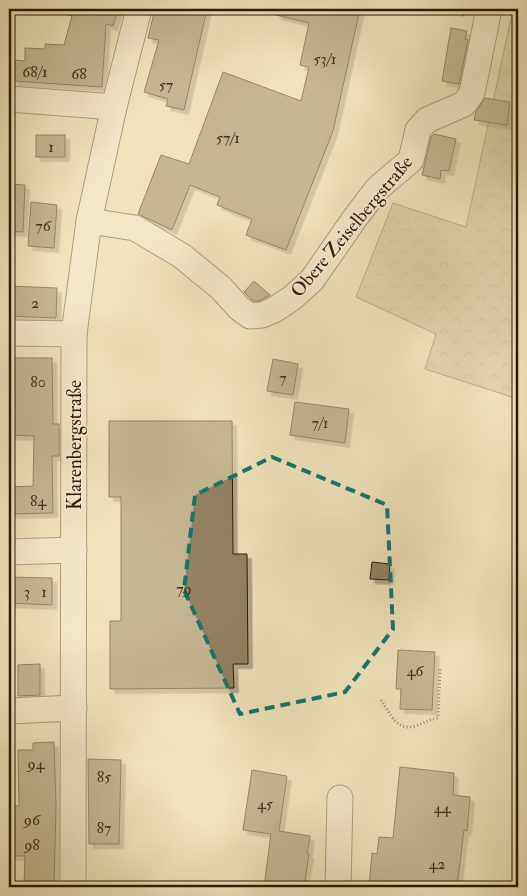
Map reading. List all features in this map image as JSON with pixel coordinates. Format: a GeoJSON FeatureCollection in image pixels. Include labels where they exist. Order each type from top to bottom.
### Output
{"type":"FeatureCollection","features":[{"type":"Feature","properties":{"kind":"street","name":"Klarenbergstraße"},"geometry":{"type":"LineString","coordinates":[[73,887],[74,334],[90,222],[114,107],[139,9]]}},
{"type":"Feature","properties":{"kind":"street","name":"Obere Zeiselbergstraße"},"geometry":{"type":"LineString","coordinates":[[90,222],[136,228],[182,256],[221,288],[239,308],[250,316],[262,316],[274,310],[292,298],[312,280],[378,188],[411,160],[418,130],[427,120],[464,104],[472,93],[489,9]]}},
{"type":"Feature","properties":{"kind":"street"},"geometry":{"type":"LineString","coordinates":[[9,99],[114,107]]}},
{"type":"Feature","properties":{"kind":"street"},"geometry":{"type":"LineString","coordinates":[[9,333],[74,334]]}},
{"type":"Feature","properties":{"kind":"street"},"geometry":{"type":"LineString","coordinates":[[9,552],[74,550]]}},
{"type":"Feature","properties":{"kind":"street"},"geometry":{"type":"LineString","coordinates":[[9,711],[74,708]]}},
{"type":"Feature","properties":{"kind":"street"},"geometry":{"type":"LineString","coordinates":[[338,887],[340,798]]}},
{"type":"Feature","properties":{"kind":"path"},"geometry":{"type":"LineString","coordinates":[[381,700],[397,725],[405,728],[414,727],[427,720],[438,718],[440,669]]}},
{"type":"Feature","properties":{"kind":"highlighted area"},"geometry":{"type":"Polygon","coordinates":[[[272,457],[387,505],[393,629],[345,692],[240,714],[184,590],[195,495],[272,457]]]}},
{"type":"Feature","properties":{"kind":"green space"},"geometry":{"type":"Polygon","coordinates":[[[513,9],[518,9],[518,399],[425,369],[436,334],[356,297],[393,203],[466,227],[513,9]]]}},
{"type":"Feature","properties":{"kind":"building"},"geometry":{"type":"Polygon","coordinates":[[[69,9],[118,9],[113,26],[106,24],[102,87],[13,81],[15,60],[25,61],[25,48],[45,49],[45,44],[64,45],[72,16],[68,15],[69,9]]]}},
{"type":"Feature","properties":{"kind":"building"},"geometry":{"type":"Polygon","coordinates":[[[155,9],[207,9],[184,110],[166,106],[168,99],[144,92],[159,40],[148,38],[155,9]]]}},
{"type":"Feature","properties":{"kind":"building"},"geometry":{"type":"Polygon","coordinates":[[[277,9],[360,9],[333,131],[286,250],[246,235],[252,219],[217,205],[220,197],[190,185],[172,230],[138,214],[161,155],[189,164],[223,72],[301,101],[309,67],[300,65],[309,23],[276,15],[277,9]]]}},
{"type":"Feature","properties":{"kind":"building"},"geometry":{"type":"Polygon","coordinates":[[[451,28],[467,31],[465,39],[468,40],[459,84],[442,81],[451,28]]]}},
{"type":"Feature","properties":{"kind":"building"},"geometry":{"type":"Polygon","coordinates":[[[485,98],[510,102],[507,125],[474,120],[476,112],[485,98]]]}},
{"type":"Feature","properties":{"kind":"building"},"geometry":{"type":"Polygon","coordinates":[[[434,134],[456,139],[449,171],[441,170],[440,179],[422,175],[431,137],[434,134]]]}},
{"type":"Feature","properties":{"kind":"building"},"geometry":{"type":"Polygon","coordinates":[[[36,135],[65,135],[65,157],[36,157],[36,135]]]}},
{"type":"Feature","properties":{"kind":"building"},"geometry":{"type":"Polygon","coordinates":[[[9,184],[25,185],[23,232],[9,231],[9,184]]]}},
{"type":"Feature","properties":{"kind":"building"},"geometry":{"type":"Polygon","coordinates":[[[31,202],[57,205],[54,248],[28,246],[31,202]]]}},
{"type":"Feature","properties":{"kind":"building"},"geometry":{"type":"Polygon","coordinates":[[[254,281],[270,295],[259,301],[254,301],[249,297],[244,292],[254,281]]]}},
{"type":"Feature","properties":{"kind":"building"},"geometry":{"type":"Polygon","coordinates":[[[9,286],[57,288],[56,318],[9,316],[9,286]]]}},
{"type":"Feature","properties":{"kind":"building"},"geometry":{"type":"Polygon","coordinates":[[[9,358],[52,358],[53,424],[59,424],[59,456],[52,456],[53,513],[9,514],[9,487],[33,486],[34,436],[9,435],[9,358]]]}},
{"type":"Feature","properties":{"kind":"building"},"geometry":{"type":"Polygon","coordinates":[[[273,359],[298,364],[293,395],[267,391],[273,359]]]}},
{"type":"Feature","properties":{"kind":"building"},"geometry":{"type":"Polygon","coordinates":[[[295,402],[349,409],[345,443],[290,435],[295,402]]]}},
{"type":"Feature","properties":{"kind":"building"},"geometry":{"type":"Polygon","coordinates":[[[109,421],[232,421],[233,554],[247,554],[248,664],[233,664],[234,688],[110,689],[110,621],[121,621],[121,497],[109,497],[109,421]]]}},
{"type":"Feature","properties":{"kind":"building"},"geometry":{"type":"Polygon","coordinates":[[[372,562],[390,564],[389,580],[370,579],[372,562]]]}},
{"type":"Feature","properties":{"kind":"building"},"geometry":{"type":"Polygon","coordinates":[[[9,577],[52,578],[52,605],[9,603],[9,577]]]}},
{"type":"Feature","properties":{"kind":"building"},"geometry":{"type":"Polygon","coordinates":[[[398,650],[435,652],[432,710],[400,709],[401,689],[396,689],[398,650]]]}},
{"type":"Feature","properties":{"kind":"building"},"geometry":{"type":"Polygon","coordinates":[[[40,664],[40,695],[18,696],[18,665],[40,664]]]}},
{"type":"Feature","properties":{"kind":"building"},"geometry":{"type":"Polygon","coordinates":[[[54,742],[56,806],[54,887],[24,887],[25,856],[9,856],[9,806],[19,806],[18,750],[33,750],[33,743],[54,742]]]}},
{"type":"Feature","properties":{"kind":"building"},"geometry":{"type":"Polygon","coordinates":[[[88,759],[121,760],[119,844],[89,844],[88,759]]]}},
{"type":"Feature","properties":{"kind":"building"},"geometry":{"type":"Polygon","coordinates":[[[400,767],[454,773],[453,795],[470,797],[467,831],[464,830],[457,887],[369,887],[372,853],[377,854],[379,837],[393,838],[400,767]]]}},
{"type":"Feature","properties":{"kind":"building"},"geometry":{"type":"Polygon","coordinates":[[[252,770],[287,776],[279,831],[310,836],[304,887],[264,887],[271,834],[243,830],[252,770]]]}}]}
